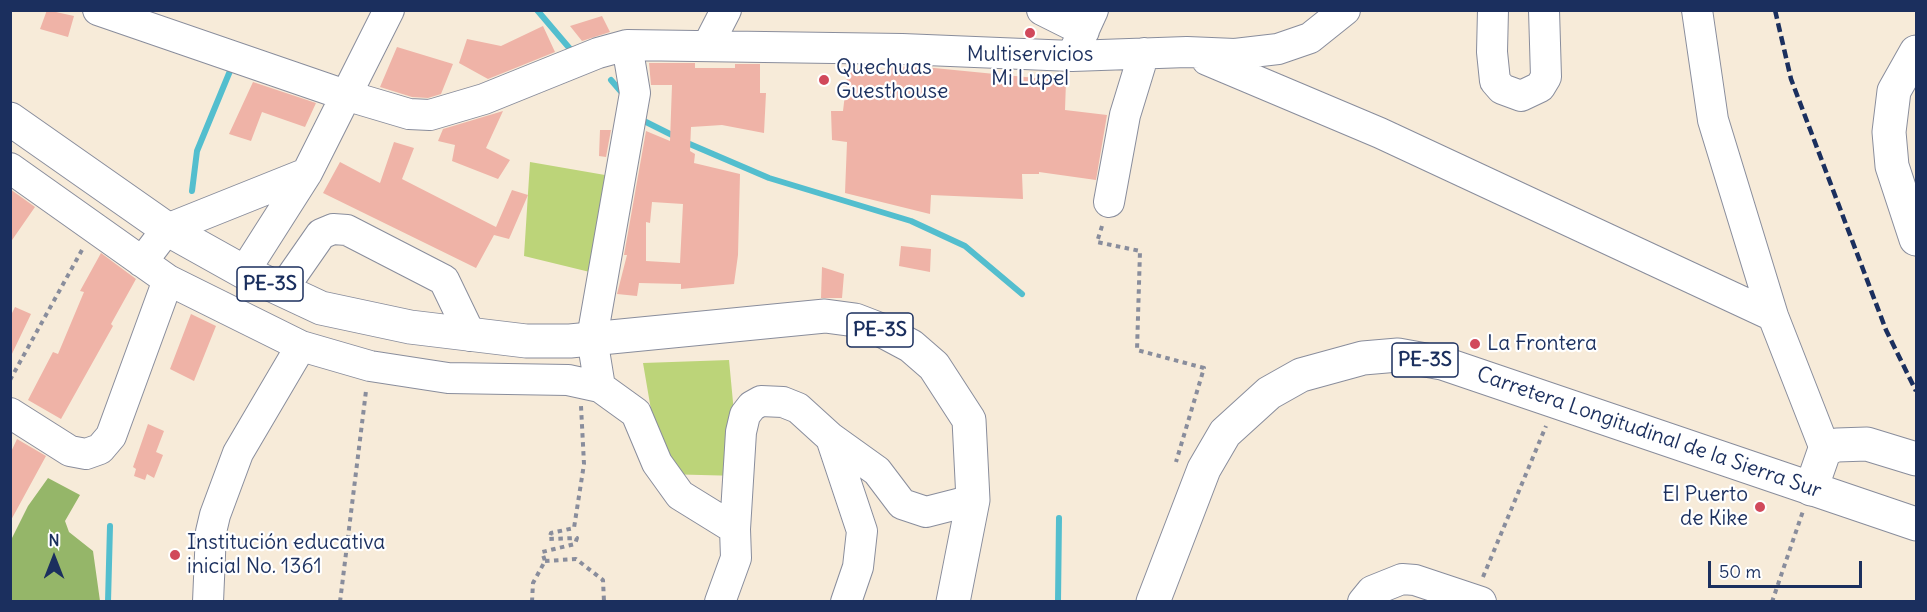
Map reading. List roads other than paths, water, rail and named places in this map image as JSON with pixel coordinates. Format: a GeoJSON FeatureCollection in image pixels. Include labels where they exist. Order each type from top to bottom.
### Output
{"type":"FeatureCollection","features":[{"type":"Feature","properties":{"kind":"main road"},"geometry":{"type":"LineString","coordinates":[[1917,52],[1894,91],[1889,132],[1892,166],[1917,239]]}},
{"type":"Feature","properties":{"kind":"main road","name":"PE-3S"},"geometry":{"type":"LineString","coordinates":[[10,119],[167,229],[244,272],[321,308],[380,322],[471,336],[526,341],[592,338],[825,316],[855,320],[881,330],[911,346],[934,366],[969,420],[973,500],[953,602]]}},
{"type":"Feature","properties":{"kind":"main road","name":"Carretera Longitudinal de la Sierra Sur"},"geometry":{"type":"LineString","coordinates":[[1153,602],[1204,469],[1225,433],[1269,393],[1301,375],[1363,358],[1398,355],[1442,363],[1917,524]]}},
{"type":"Feature","properties":{"kind":"main road"},"geometry":{"type":"LineString","coordinates":[[1811,489],[1825,449],[1852,443],[1867,444],[1917,459]]}},
{"type":"Feature","properties":{"kind":"street"},"geometry":{"type":"LineString","coordinates":[[708,45],[726,10]]}},
{"type":"Feature","properties":{"kind":"street"},"geometry":{"type":"LineString","coordinates":[[1042,10],[1083,33],[1144,53],[1235,54],[1278,49],[1310,38],[1345,10]]}},
{"type":"Feature","properties":{"kind":"street"},"geometry":{"type":"LineString","coordinates":[[1494,10],[1492,52],[1495,81],[1502,89],[1521,96],[1540,87],[1546,77],[1544,10]]}},
{"type":"Feature","properties":{"kind":"street"},"geometry":{"type":"LineString","coordinates":[[1697,10],[1713,120],[1773,316],[1825,449]]}},
{"type":"Feature","properties":{"kind":"street"},"geometry":{"type":"LineString","coordinates":[[116,13],[345,95],[409,114],[430,115],[484,99],[597,53],[627,45],[708,45],[1083,33]]}},
{"type":"Feature","properties":{"kind":"street"},"geometry":{"type":"LineString","coordinates":[[244,272],[307,173],[382,23]]}},
{"type":"Feature","properties":{"kind":"street"},"geometry":{"type":"LineString","coordinates":[[590,385],[592,338],[635,93],[627,45]]}},
{"type":"Feature","properties":{"kind":"street"},"geometry":{"type":"LineString","coordinates":[[1187,52],[1273,86],[1380,133],[1773,316]]}},
{"type":"Feature","properties":{"kind":"street"},"geometry":{"type":"LineString","coordinates":[[1109,202],[1125,115],[1144,53]]}},
{"type":"Feature","properties":{"kind":"street"},"geometry":{"type":"LineString","coordinates":[[10,168],[168,280],[301,346],[370,366],[448,378],[568,380],[590,385],[636,413],[657,463],[680,495],[735,529]]}},
{"type":"Feature","properties":{"kind":"street"},"geometry":{"type":"LineString","coordinates":[[142,262],[167,229],[307,173]]}},
{"type":"Feature","properties":{"kind":"street"},"geometry":{"type":"LineString","coordinates":[[282,290],[321,234],[333,229],[347,230],[444,280],[471,336]]}},
{"type":"Feature","properties":{"kind":"street"},"geometry":{"type":"LineString","coordinates":[[10,413],[70,451],[86,454],[100,449],[111,436],[168,280]]}},
{"type":"Feature","properties":{"kind":"street"},"geometry":{"type":"LineString","coordinates":[[208,602],[211,532],[215,515],[238,453],[301,346]]}},
{"type":"Feature","properties":{"kind":"street"},"geometry":{"type":"LineString","coordinates":[[720,602],[736,558],[735,529],[741,432],[746,415],[752,406],[761,401],[783,402],[798,408],[831,438],[877,471],[902,504],[926,512],[973,500]]}},
{"type":"Feature","properties":{"kind":"street"},"geometry":{"type":"LineString","coordinates":[[831,438],[862,531],[858,567],[846,602]]}},
{"type":"Feature","properties":{"kind":"street"},"geometry":{"type":"LineString","coordinates":[[1363,602],[1372,591],[1402,579],[1416,580],[1478,599]]}},
{"type":"Feature","properties":{"kind":"waterway"},"geometry":{"type":"LineString","coordinates":[[537,10],[571,50]]}},
{"type":"Feature","properties":{"kind":"waterway"},"geometry":{"type":"LineString","coordinates":[[192,191],[197,151],[230,71]]}},
{"type":"Feature","properties":{"kind":"waterway"},"geometry":{"type":"LineString","coordinates":[[611,80],[623,94]]}},
{"type":"Feature","properties":{"kind":"waterway"},"geometry":{"type":"LineString","coordinates":[[642,120],[676,137]]}},
{"type":"Feature","properties":{"kind":"waterway"},"geometry":{"type":"LineString","coordinates":[[685,142],[769,178],[911,221],[965,246],[1022,294]]}},
{"type":"Feature","properties":{"kind":"waterway"},"geometry":{"type":"LineString","coordinates":[[1058,602],[1059,518]]}},
{"type":"Feature","properties":{"kind":"waterway"},"geometry":{"type":"LineString","coordinates":[[108,602],[110,526]]}},
{"type":"Feature","properties":{"kind":"railway"},"geometry":{"type":"LineString","coordinates":[[1775,10],[1791,79],[1886,330],[1916,391]]}},
{"type":"Feature","properties":{"kind":"place","name":"Multiservicios Mi Lupel"},"geometry":{"type":"Point","coordinates":[1030,33]}},
{"type":"Feature","properties":{"kind":"place","name":"Quechuas Guesthouse"},"geometry":{"type":"Point","coordinates":[824,80]}},
{"type":"Feature","properties":{"kind":"place","name":"La Frontera"},"geometry":{"type":"Point","coordinates":[1475,344]}},
{"type":"Feature","properties":{"kind":"place","name":"El Puerto de Kike"},"geometry":{"type":"Point","coordinates":[1760,507]}},
{"type":"Feature","properties":{"kind":"place","name":"Institución educativa inicial No. 1361"},"geometry":{"type":"Point","coordinates":[175,555]}}]}
